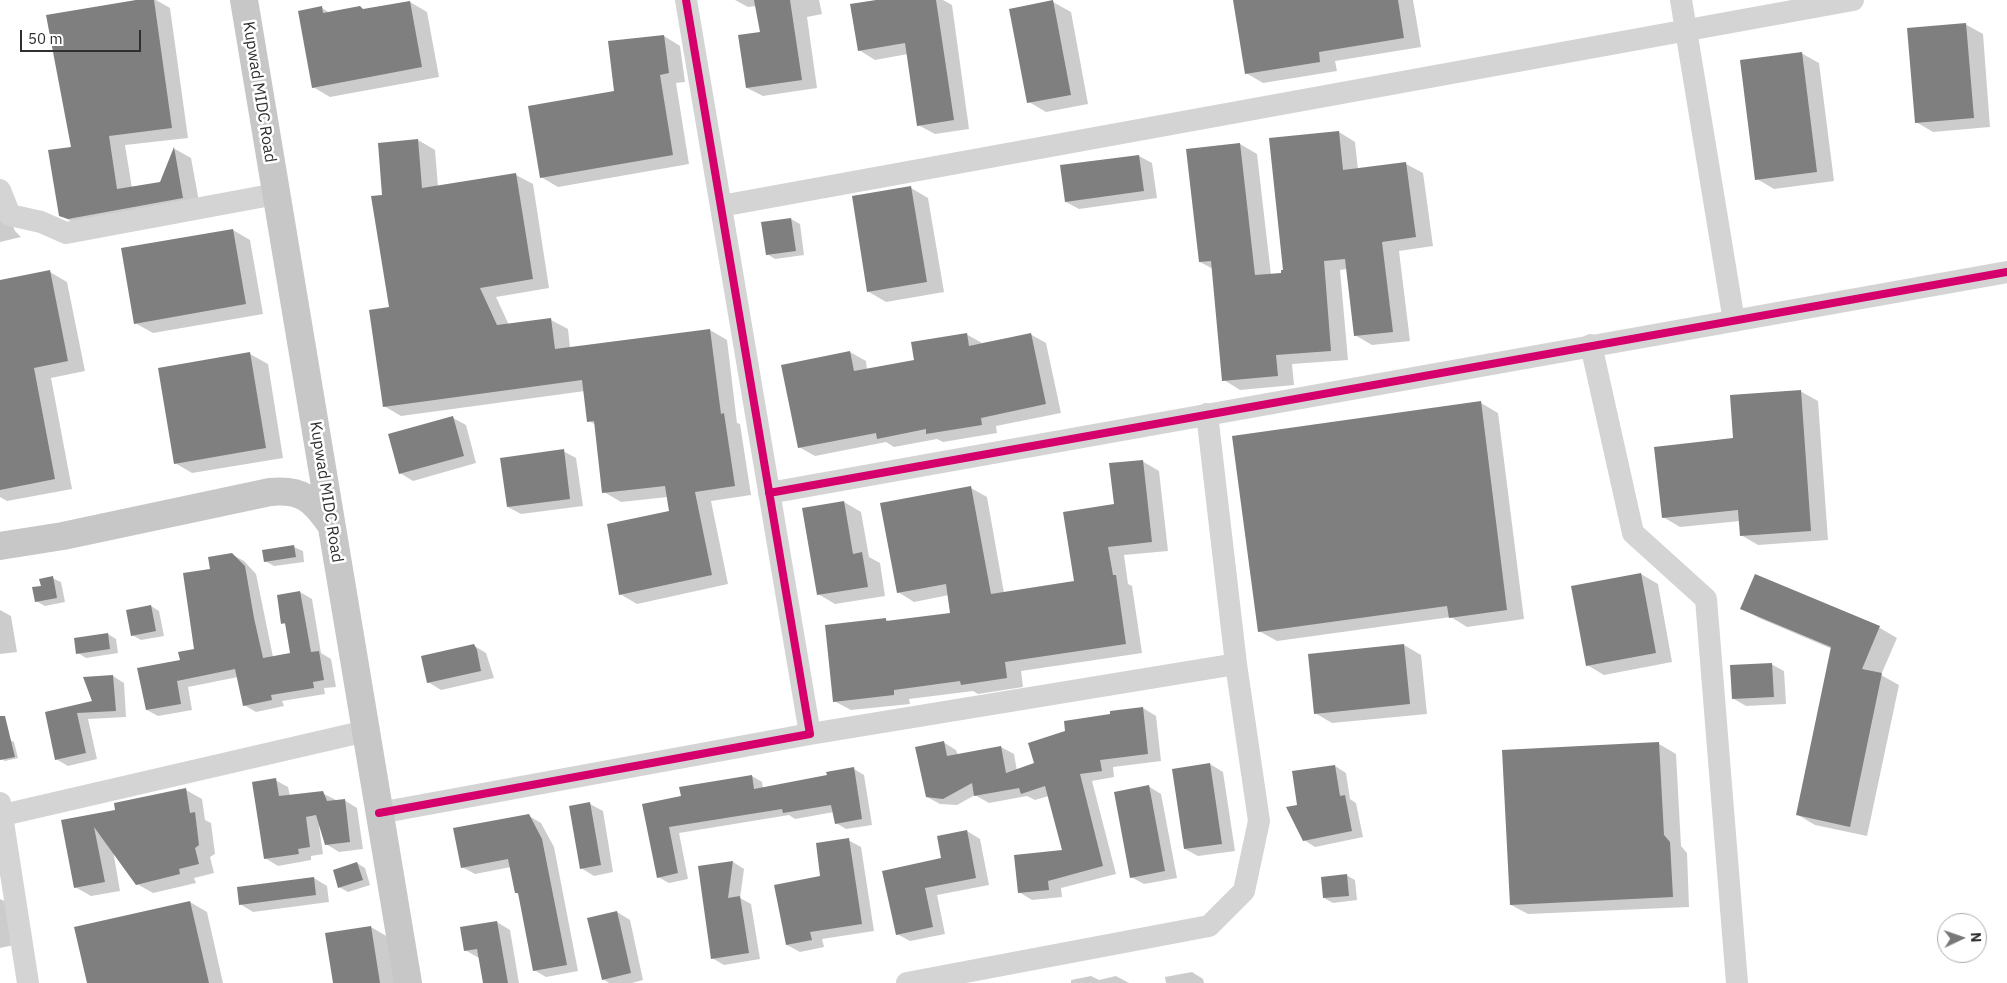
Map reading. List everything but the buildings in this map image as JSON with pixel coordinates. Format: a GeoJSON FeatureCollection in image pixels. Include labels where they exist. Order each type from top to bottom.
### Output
{"type":"FeatureCollection","features":[{"type":"Feature","properties":{"kind":"main road","name":"Kupwad MIDC Road"},"geometry":{"type":"LineString","coordinates":[[244,0],[408,983]]}},
{"type":"Feature","properties":{"kind":"main road"},"geometry":{"type":"LineString","coordinates":[[0,546],[63,536],[286,490],[304,495],[318,506],[331,526]]}},
{"type":"Feature","properties":{"kind":"street"},"geometry":{"type":"LineString","coordinates":[[686,0],[810,734]]}},
{"type":"Feature","properties":{"kind":"street"},"geometry":{"type":"LineString","coordinates":[[1681,0],[1734,322]]}},
{"type":"Feature","properties":{"kind":"street"},"geometry":{"type":"LineString","coordinates":[[721,206],[1853,0]]}},
{"type":"Feature","properties":{"kind":"street"},"geometry":{"type":"LineString","coordinates":[[0,190],[10,215],[41,222],[66,233],[276,194]]}},
{"type":"Feature","properties":{"kind":"street"},"geometry":{"type":"LineString","coordinates":[[769,493],[2007,272]]}},
{"type":"Feature","properties":{"kind":"street"},"geometry":{"type":"LineString","coordinates":[[1591,345],[1633,533],[1706,599],[1737,983]]}},
{"type":"Feature","properties":{"kind":"street"},"geometry":{"type":"LineString","coordinates":[[907,983],[1210,926],[1244,891],[1258,821],[1236,664],[1207,414]]}},
{"type":"Feature","properties":{"kind":"street"},"geometry":{"type":"LineString","coordinates":[[379,813],[810,734],[1236,664]]}},
{"type":"Feature","properties":{"kind":"street"},"geometry":{"type":"LineString","coordinates":[[28,983],[1,809],[366,731]]}},
{"type":"Feature","properties":{"kind":"cycle path"},"geometry":{"type":"LineString","coordinates":[[379,813],[810,734],[686,0]]}},
{"type":"Feature","properties":{"kind":"cycle path"},"geometry":{"type":"LineString","coordinates":[[769,493],[2007,272]]}}]}
